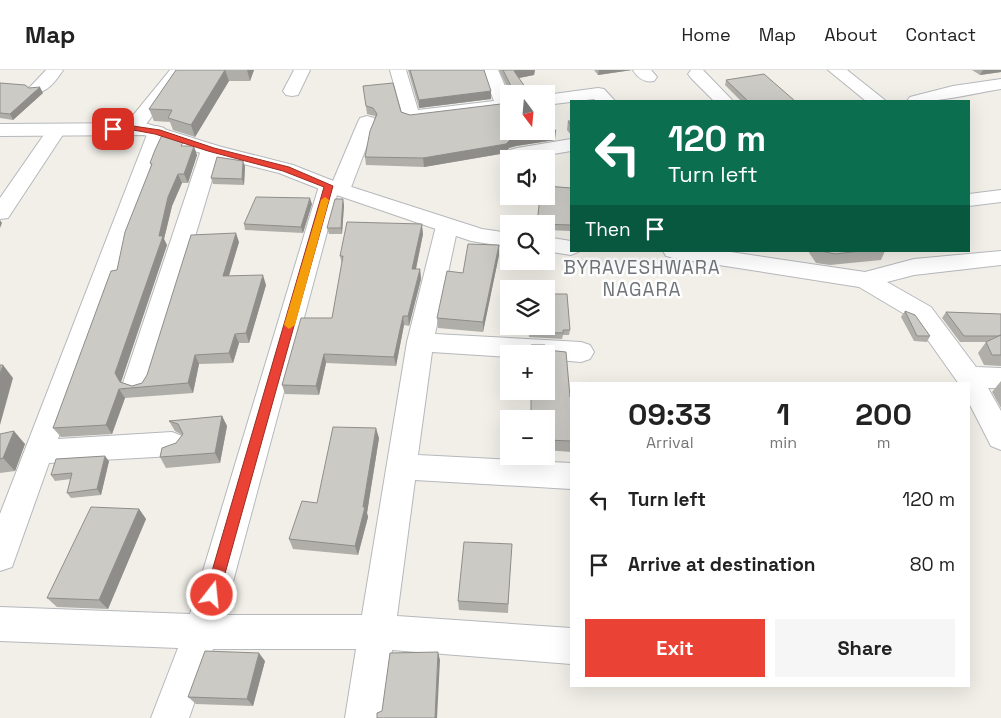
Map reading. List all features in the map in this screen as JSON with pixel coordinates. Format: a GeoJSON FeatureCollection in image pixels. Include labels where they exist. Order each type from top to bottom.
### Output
{"type":"FeatureCollection","features":[{"type":"Feature","properties":{"kind":"street"},"geometry":{"type":"LineString","coordinates":[[38,88],[55,70]]}},
{"type":"Feature","properties":{"kind":"street"},"geometry":{"type":"LineString","coordinates":[[0,556],[39,452],[145,130],[179,70]]}},
{"type":"Feature","properties":{"kind":"street"},"geometry":{"type":"LineString","coordinates":[[292,91],[302,70]]}},
{"type":"Feature","properties":{"kind":"street"},"geometry":{"type":"LineString","coordinates":[[398,70],[411,116],[500,106]]}},
{"type":"Feature","properties":{"kind":"street"},"geometry":{"type":"LineString","coordinates":[[490,70],[500,92]]}},
{"type":"Feature","properties":{"kind":"street"},"geometry":{"type":"LineString","coordinates":[[836,70],[876,100]]}},
{"type":"Feature","properties":{"kind":"street"},"geometry":{"type":"LineString","coordinates":[[697,74],[723,100]]}},
{"type":"Feature","properties":{"kind":"street"},"geometry":{"type":"LineString","coordinates":[[920,100],[952,91],[1001,84]]}},
{"type":"Feature","properties":{"kind":"street"},"geometry":{"type":"LineString","coordinates":[[555,99],[598,93],[605,100]]}},
{"type":"Feature","properties":{"kind":"street"},"geometry":{"type":"LineString","coordinates":[[170,718],[202,632],[335,188],[368,122]]}},
{"type":"Feature","properties":{"kind":"street"},"geometry":{"type":"LineString","coordinates":[[0,130],[145,130],[211,150],[286,169],[335,188],[447,226],[479,236],[500,239]]}},
{"type":"Feature","properties":{"kind":"street"},"geometry":{"type":"LineString","coordinates":[[0,213],[57,130]]}},
{"type":"Feature","properties":{"kind":"street"},"geometry":{"type":"LineString","coordinates":[[541,150],[570,145]]}},
{"type":"Feature","properties":{"kind":"street"},"geometry":{"type":"LineString","coordinates":[[136,383],[211,150]]}},
{"type":"Feature","properties":{"kind":"street"},"geometry":{"type":"LineString","coordinates":[[970,200],[1001,196]]}},
{"type":"Feature","properties":{"kind":"street"},"geometry":{"type":"LineString","coordinates":[[364,718],[420,342],[447,226]]}},
{"type":"Feature","properties":{"kind":"street"},"geometry":{"type":"LineString","coordinates":[[555,245],[570,248]]}},
{"type":"Feature","properties":{"kind":"street"},"geometry":{"type":"LineString","coordinates":[[681,252],[865,280],[922,313],[970,377],[1001,438]]}},
{"type":"Feature","properties":{"kind":"street"},"geometry":{"type":"LineString","coordinates":[[865,280],[914,267],[1001,258]]}},
{"type":"Feature","properties":{"kind":"street"},"geometry":{"type":"LineString","coordinates":[[420,342],[581,352]]}},
{"type":"Feature","properties":{"kind":"street"},"geometry":{"type":"LineString","coordinates":[[970,377],[1001,378]]}},
{"type":"Feature","properties":{"kind":"street"},"geometry":{"type":"LineString","coordinates":[[39,452],[172,444]]}},
{"type":"Feature","properties":{"kind":"street"},"geometry":{"type":"LineString","coordinates":[[402,467],[570,476]]}},
{"type":"Feature","properties":{"kind":"street"},"geometry":{"type":"LineString","coordinates":[[0,624],[202,632],[378,632],[570,646]]}},
{"type":"Feature","properties":{"kind":"building"},"geometry":{"type":"Polygon","coordinates":[[[176,70],[225,70],[191,125],[168,118],[172,110],[149,109],[176,70]]]}},
{"type":"Feature","properties":{"kind":"building"},"geometry":{"type":"Polygon","coordinates":[[[410,70],[484,70],[491,91],[419,100],[410,70]]]}},
{"type":"Feature","properties":{"kind":"building"},"geometry":{"type":"Polygon","coordinates":[[[503,70],[517,70],[514,71],[524,85],[510,85],[503,70]]]}},
{"type":"Feature","properties":{"kind":"building"},"geometry":{"type":"Polygon","coordinates":[[[764,74],[794,100],[747,100],[726,80],[764,74]]]}},
{"type":"Feature","properties":{"kind":"building"},"geometry":{"type":"Polygon","coordinates":[[[0,83],[25,85],[29,88],[40,87],[10,114],[0,113],[0,83]]]}},
{"type":"Feature","properties":{"kind":"building"},"geometry":{"type":"Polygon","coordinates":[[[393,83],[401,112],[410,115],[500,104],[500,140],[510,140],[506,144],[423,158],[365,157],[370,131],[377,114],[373,108],[366,106],[363,86],[393,83]]]}},
{"type":"Feature","properties":{"kind":"building"},"geometry":{"type":"Polygon","coordinates":[[[162,135],[184,141],[181,146],[194,146],[184,174],[178,174],[168,197],[159,236],[163,236],[115,373],[120,382],[132,386],[142,383],[147,375],[191,235],[236,233],[223,276],[263,275],[246,333],[235,334],[229,353],[195,355],[188,383],[119,389],[106,425],[53,428],[111,271],[117,270],[125,232],[162,135]]]}},
{"type":"Feature","properties":{"kind":"building"},"geometry":{"type":"Polygon","coordinates":[[[217,157],[243,161],[242,179],[211,178],[217,157]]]}},
{"type":"Feature","properties":{"kind":"building"},"geometry":{"type":"Polygon","coordinates":[[[555,187],[570,188],[570,225],[555,225],[555,215],[538,215],[539,205],[555,205],[555,187]]]}},
{"type":"Feature","properties":{"kind":"building"},"geometry":{"type":"Polygon","coordinates":[[[256,197],[310,198],[301,227],[244,224],[256,197]]]}},
{"type":"Feature","properties":{"kind":"building"},"geometry":{"type":"Polygon","coordinates":[[[335,199],[343,199],[341,228],[327,228],[335,199]]]}},
{"type":"Feature","properties":{"kind":"building"},"geometry":{"type":"Polygon","coordinates":[[[347,222],[422,224],[412,269],[420,269],[408,316],[403,316],[394,357],[324,354],[316,386],[282,385],[301,318],[332,318],[343,256],[340,256],[347,222]]]}},
{"type":"Feature","properties":{"kind":"building"},"geometry":{"type":"Polygon","coordinates":[[[468,244],[499,245],[483,322],[437,318],[447,271],[463,273],[468,244]]]}},
{"type":"Feature","properties":{"kind":"building"},"geometry":{"type":"Polygon","coordinates":[[[826,252],[852,252],[835,254],[826,252]]]}},
{"type":"Feature","properties":{"kind":"building"},"geometry":{"type":"Polygon","coordinates":[[[555,294],[567,294],[570,330],[563,330],[563,333],[555,333],[555,294]]]}},
{"type":"Feature","properties":{"kind":"building"},"geometry":{"type":"Polygon","coordinates":[[[905,311],[915,315],[930,336],[917,336],[905,311]]]}},
{"type":"Feature","properties":{"kind":"building"},"geometry":{"type":"Polygon","coordinates":[[[946,312],[1001,314],[1001,335],[964,336],[946,312]]]}},
{"type":"Feature","properties":{"kind":"building"},"geometry":{"type":"Polygon","coordinates":[[[1001,335],[1001,355],[992,355],[986,342],[1001,335]]]}},
{"type":"Feature","properties":{"kind":"building"},"geometry":{"type":"Polygon","coordinates":[[[555,351],[566,352],[570,397],[570,441],[555,440],[555,410],[531,410],[531,400],[555,400],[555,351]]]}},
{"type":"Feature","properties":{"kind":"building"},"geometry":{"type":"Polygon","coordinates":[[[222,416],[215,453],[160,457],[162,448],[176,443],[183,434],[178,424],[169,421],[222,416]]]}},
{"type":"Feature","properties":{"kind":"building"},"geometry":{"type":"Polygon","coordinates":[[[333,427],[376,428],[363,507],[365,507],[355,546],[289,539],[302,501],[317,503],[333,427]]]}},
{"type":"Feature","properties":{"kind":"building"},"geometry":{"type":"Polygon","coordinates":[[[14,431],[3,458],[0,459],[0,434],[14,431]]]}},
{"type":"Feature","properties":{"kind":"building"},"geometry":{"type":"Polygon","coordinates":[[[105,456],[97,489],[67,493],[72,473],[51,475],[56,459],[105,456]]]}},
{"type":"Feature","properties":{"kind":"building"},"geometry":{"type":"Polygon","coordinates":[[[91,507],[139,509],[99,600],[47,598],[91,507]]]}},
{"type":"Feature","properties":{"kind":"building"},"geometry":{"type":"Polygon","coordinates":[[[464,542],[512,544],[508,604],[458,601],[464,542]]]}},
{"type":"Feature","properties":{"kind":"building"},"geometry":{"type":"Polygon","coordinates":[[[205,651],[259,653],[247,699],[188,697],[205,651]]]}},
{"type":"Feature","properties":{"kind":"building"},"geometry":{"type":"Polygon","coordinates":[[[438,652],[435,718],[377,718],[377,713],[382,711],[390,653],[438,652]]]}},
{"type":"Feature","properties":{"kind":"slow traffic"},"geometry":{"type":"LineString","coordinates":[[289,325],[325,200]]}},
{"type":"Feature","properties":{"kind":"district","name":"BYRAVESHWARA NAGARA"},"geometry":{"type":"Point","coordinates":[642,278]}},
{"type":"Feature","properties":{"kind":"route"},"geometry":{"type":"LineString","coordinates":[[113,129],[133,128],[157,132],[211,150],[286,169],[329,186],[212,595]]}}]}
